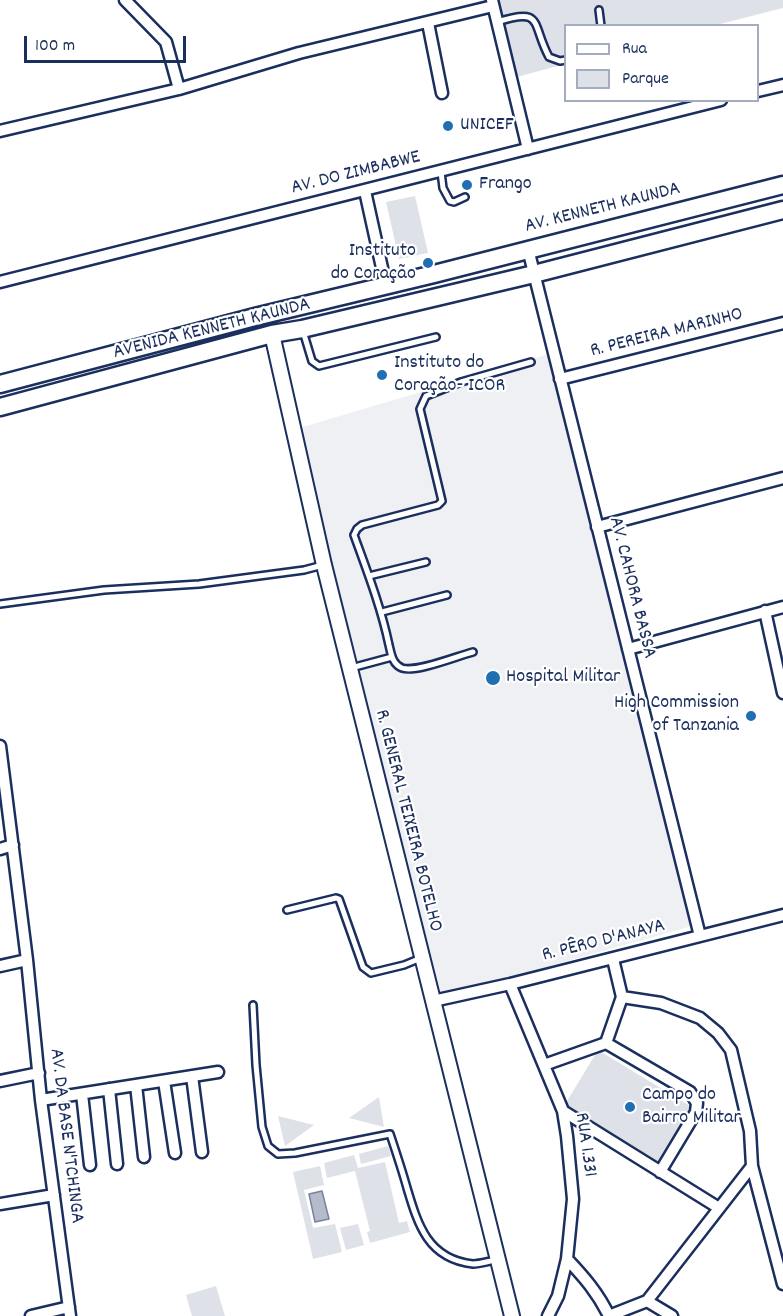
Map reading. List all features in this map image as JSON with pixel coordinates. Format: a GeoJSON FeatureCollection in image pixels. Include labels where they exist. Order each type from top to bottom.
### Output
{"type":"FeatureCollection","features":[{"type":"Feature","properties":{"kind":"main road","name":"AV. KENNETH KAUNDA"},"geometry":{"type":"LineString","coordinates":[[435,274],[783,185]]}},
{"type":"Feature","properties":{"kind":"main road"},"geometry":{"type":"LineString","coordinates":[[534,274],[783,210]]}},
{"type":"Feature","properties":{"kind":"main road","name":"AVENIDA KENNETH KAUNDA"},"geometry":{"type":"LineString","coordinates":[[0,384],[255,316],[435,274]]}},
{"type":"Feature","properties":{"kind":"main road","name":"AVENIDA KENNETH KAUNDA"},"geometry":{"type":"LineString","coordinates":[[0,407],[272,334],[302,329],[534,274]]}},
{"type":"Feature","properties":{"kind":"street"},"geometry":{"type":"LineString","coordinates":[[124,0],[166,42],[180,89]]}},
{"type":"Feature","properties":{"kind":"street"},"geometry":{"type":"LineString","coordinates":[[0,131],[180,89],[299,53],[428,23],[492,3],[528,149]]}},
{"type":"Feature","properties":{"kind":"street"},"geometry":{"type":"LineString","coordinates":[[428,23],[442,93]]}},
{"type":"Feature","properties":{"kind":"street"},"geometry":{"type":"LineString","coordinates":[[759,91],[783,85]]}},
{"type":"Feature","properties":{"kind":"street","name":"AV. DO ZIMBABWE"},"geometry":{"type":"LineString","coordinates":[[0,282],[713,102]]}},
{"type":"Feature","properties":{"kind":"street"},"geometry":{"type":"LineString","coordinates":[[365,191],[386,286]]}},
{"type":"Feature","properties":{"kind":"street","name":"AV. CAHORA BASSA"},"geometry":{"type":"LineString","coordinates":[[528,249],[700,936]]}},
{"type":"Feature","properties":{"kind":"street","name":"R. PEREIRA MARINHO"},"geometry":{"type":"LineString","coordinates":[[560,379],[783,323]]}},
{"type":"Feature","properties":{"kind":"street","name":"R. GENERAL TEIXEIRA BOTELHO"},"geometry":{"type":"LineString","coordinates":[[272,334],[349,669],[513,1316]]}},
{"type":"Feature","properties":{"kind":"street"},"geometry":{"type":"LineString","coordinates":[[597,527],[783,478]]}},
{"type":"Feature","properties":{"kind":"street"},"geometry":{"type":"LineString","coordinates":[[628,649],[783,607]]}},
{"type":"Feature","properties":{"kind":"street"},"geometry":{"type":"LineString","coordinates":[[765,611],[783,690]]}},
{"type":"Feature","properties":{"kind":"street","name":"AV. DA BASE N'TCHINGA"},"geometry":{"type":"LineString","coordinates":[[0,746],[14,845],[41,1100],[69,1311]]}},
{"type":"Feature","properties":{"kind":"street"},"geometry":{"type":"LineString","coordinates":[[0,849],[14,845]]}},
{"type":"Feature","properties":{"kind":"street","name":"R. PÊRO D'ANAYA"},"geometry":{"type":"LineString","coordinates":[[433,1001],[613,959],[783,915]]}},
{"type":"Feature","properties":{"kind":"street"},"geometry":{"type":"LineString","coordinates":[[606,1043],[622,997],[613,959]]}},
{"type":"Feature","properties":{"kind":"street"},"geometry":{"type":"LineString","coordinates":[[0,966],[27,960]]}},
{"type":"Feature","properties":{"kind":"street","name":"RUA 1.331"},"geometry":{"type":"LineString","coordinates":[[510,984],[563,1112],[573,1199],[567,1259],[558,1296],[548,1316]]}},
{"type":"Feature","properties":{"kind":"street"},"geometry":{"type":"LineString","coordinates":[[622,997],[661,1003],[700,1018],[718,1033],[731,1050],[750,1131],[752,1166],[783,1284]]}},
{"type":"Feature","properties":{"kind":"street"},"geometry":{"type":"LineString","coordinates":[[544,1065],[606,1043],[690,1092],[697,1103],[696,1112],[660,1172]]}},
{"type":"Feature","properties":{"kind":"street"},"geometry":{"type":"LineString","coordinates":[[41,1100],[218,1072]]}},
{"type":"Feature","properties":{"kind":"street"},"geometry":{"type":"LineString","coordinates":[[0,1082],[39,1073]]}},
{"type":"Feature","properties":{"kind":"street"},"geometry":{"type":"LineString","coordinates":[[192,1076],[202,1152]]}},
{"type":"Feature","properties":{"kind":"street"},"geometry":{"type":"LineString","coordinates":[[164,1080],[175,1153]]}},
{"type":"Feature","properties":{"kind":"street"},"geometry":{"type":"LineString","coordinates":[[136,1085],[144,1157]]}},
{"type":"Feature","properties":{"kind":"street"},"geometry":{"type":"LineString","coordinates":[[109,1089],[117,1164]]}},
{"type":"Feature","properties":{"kind":"street"},"geometry":{"type":"LineString","coordinates":[[81,1094],[90,1165]]}},
{"type":"Feature","properties":{"kind":"street"},"geometry":{"type":"LineString","coordinates":[[563,1112],[718,1208]]}},
{"type":"Feature","properties":{"kind":"street"},"geometry":{"type":"LineString","coordinates":[[567,1259],[587,1279],[609,1316],[646,1301],[752,1166]]}},
{"type":"Feature","properties":{"kind":"street"},"geometry":{"type":"LineString","coordinates":[[0,1204],[54,1195]]}},
{"type":"Feature","properties":{"kind":"street"},"geometry":{"type":"LineString","coordinates":[[646,1301],[672,1316]]}},
{"type":"Feature","properties":{"kind":"street"},"geometry":{"type":"LineString","coordinates":[[31,1316],[69,1311]]}},
{"type":"Feature","properties":{"kind":"lane"},"geometry":{"type":"LineString","coordinates":[[599,10],[601,24]]}},
{"type":"Feature","properties":{"kind":"lane"},"geometry":{"type":"LineString","coordinates":[[497,22],[519,15],[529,17],[536,23],[542,44],[549,57],[560,62],[564,61]]}},
{"type":"Feature","properties":{"kind":"lane"},"geometry":{"type":"LineString","coordinates":[[441,172],[443,188],[450,201],[454,202],[465,197]]}},
{"type":"Feature","properties":{"kind":"lane"},"geometry":{"type":"LineString","coordinates":[[302,329],[312,361],[319,366],[436,337]]}},
{"type":"Feature","properties":{"kind":"lane"},"geometry":{"type":"LineString","coordinates":[[473,652],[414,668],[404,669],[398,666],[392,657],[382,612],[354,535],[362,525],[438,505],[442,501],[420,409],[426,396],[461,382],[531,362]]}},
{"type":"Feature","properties":{"kind":"lane"},"geometry":{"type":"LineString","coordinates":[[369,576],[426,562]]}},
{"type":"Feature","properties":{"kind":"lane"},"geometry":{"type":"LineString","coordinates":[[0,603],[104,590],[199,584],[304,570],[324,565]]}},
{"type":"Feature","properties":{"kind":"lane"},"geometry":{"type":"LineString","coordinates":[[382,612],[447,595]]}},
{"type":"Feature","properties":{"kind":"lane"},"geometry":{"type":"LineString","coordinates":[[349,669],[392,657]]}},
{"type":"Feature","properties":{"kind":"lane"},"geometry":{"type":"LineString","coordinates":[[287,910],[339,899],[363,967],[371,973],[404,966],[421,958]]}},
{"type":"Feature","properties":{"kind":"lane"},"geometry":{"type":"LineString","coordinates":[[253,1005],[262,1127],[268,1146],[278,1154],[295,1153],[390,1134],[418,1225],[429,1241],[441,1253],[458,1261],[475,1264],[499,1259]]}},
{"type":"Feature","properties":{"kind":"shaded area","name":"Hospital Militar"},"geometry":{"type":"Polygon","coordinates":[[[549,354],[692,926],[432,999],[296,429],[549,354]]]}},
{"type":"Feature","properties":{"kind":"green space"},"geometry":{"type":"Polygon","coordinates":[[[498,0],[783,0],[783,8],[720,24],[564,24],[564,64],[517,77],[498,0]]]}},
{"type":"Feature","properties":{"kind":"green space"},"geometry":{"type":"Polygon","coordinates":[[[415,196],[428,253],[399,259],[386,202],[415,196]]]}},
{"type":"Feature","properties":{"kind":"green space","name":"Campo do Bairro Militar"},"geometry":{"type":"Polygon","coordinates":[[[598,1050],[695,1109],[661,1164],[564,1106],[598,1050]]]}},
{"type":"Feature","properties":{"kind":"green space"},"geometry":{"type":"Polygon","coordinates":[[[379,1097],[384,1127],[349,1118],[379,1097]]]}},
{"type":"Feature","properties":{"kind":"green space"},"geometry":{"type":"Polygon","coordinates":[[[278,1116],[314,1125],[285,1146],[278,1116]]]}},
{"type":"Feature","properties":{"kind":"green space"},"geometry":{"type":"Polygon","coordinates":[[[388,1146],[391,1156],[361,1164],[359,1154],[388,1146]]]}},
{"type":"Feature","properties":{"kind":"green space"},"geometry":{"type":"Polygon","coordinates":[[[354,1155],[358,1168],[385,1162],[399,1223],[407,1221],[410,1232],[370,1243],[367,1232],[370,1231],[355,1171],[327,1178],[324,1163],[354,1155]]]}},
{"type":"Feature","properties":{"kind":"green space"},"geometry":{"type":"Polygon","coordinates":[[[320,1166],[324,1185],[304,1190],[313,1228],[335,1224],[342,1252],[313,1259],[293,1172],[320,1166]]]}},
{"type":"Feature","properties":{"kind":"green space"},"geometry":{"type":"Polygon","coordinates":[[[358,1224],[364,1245],[346,1250],[340,1228],[358,1224]]]}},
{"type":"Feature","properties":{"kind":"green space"},"geometry":{"type":"Polygon","coordinates":[[[216,1286],[225,1316],[192,1316],[186,1295],[216,1286]]]}},
{"type":"Feature","properties":{"kind":"water"},"geometry":{"type":"Polygon","coordinates":[[[322,1191],[329,1219],[315,1222],[309,1194],[322,1191]]]}},
{"type":"Feature","properties":{"kind":"place","name":"UNICEF"},"geometry":{"type":"Point","coordinates":[448,126]}},
{"type":"Feature","properties":{"kind":"place","name":"Frango"},"geometry":{"type":"Point","coordinates":[467,185]}},
{"type":"Feature","properties":{"kind":"place","name":"Instituto do Coração"},"geometry":{"type":"Point","coordinates":[428,263]}},
{"type":"Feature","properties":{"kind":"place","name":"Instituto do Coração- ICOR"},"geometry":{"type":"Point","coordinates":[382,375]}},
{"type":"Feature","properties":{"kind":"place","name":"Hospital Militar"},"geometry":{"type":"Point","coordinates":[493,678]}},
{"type":"Feature","properties":{"kind":"place","name":"High Commission of Tanzania"},"geometry":{"type":"Point","coordinates":[751,716]}},
{"type":"Feature","properties":{"kind":"place","name":"Campo do Bairro Militar"},"geometry":{"type":"Point","coordinates":[630,1107]}}]}
